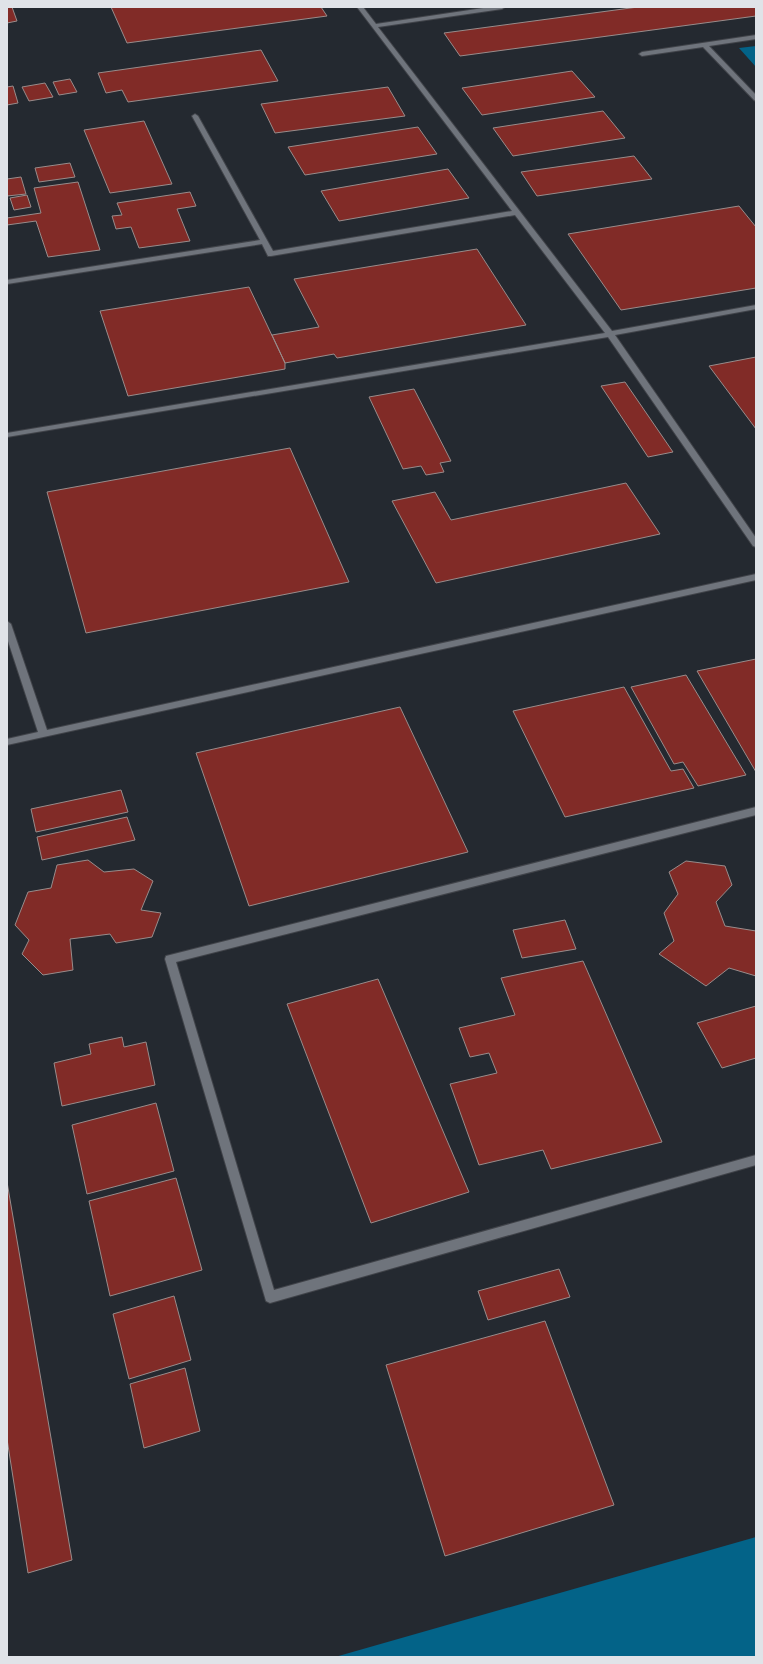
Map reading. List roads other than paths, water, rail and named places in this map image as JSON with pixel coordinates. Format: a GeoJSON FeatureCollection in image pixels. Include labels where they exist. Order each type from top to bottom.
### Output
{"type":"FeatureCollection","features":[{"type":"Feature","properties":{"kind":"lane"},"geometry":{"type":"LineString","coordinates":[[360,7],[610,334],[756,544]]}},
{"type":"Feature","properties":{"kind":"lane"},"geometry":{"type":"LineString","coordinates":[[374,26],[502,7]]}},
{"type":"Feature","properties":{"kind":"lane"},"geometry":{"type":"LineString","coordinates":[[642,54],[756,37]]}},
{"type":"Feature","properties":{"kind":"lane"},"geometry":{"type":"LineString","coordinates":[[704,44],[756,99]]}},
{"type":"Feature","properties":{"kind":"lane"},"geometry":{"type":"LineString","coordinates":[[195,116],[271,254],[518,212]]}},
{"type":"Feature","properties":{"kind":"lane"},"geometry":{"type":"LineString","coordinates":[[7,282],[264,242]]}},
{"type":"Feature","properties":{"kind":"lane"},"geometry":{"type":"LineString","coordinates":[[7,435],[610,334],[756,307]]}},
{"type":"Feature","properties":{"kind":"lane"},"geometry":{"type":"LineString","coordinates":[[7,742],[756,577]]}},
{"type":"Feature","properties":{"kind":"lane"},"geometry":{"type":"LineString","coordinates":[[7,624],[43,733]]}},
{"type":"Feature","properties":{"kind":"lane"},"geometry":{"type":"LineString","coordinates":[[756,812],[170,959],[270,1297],[756,1160]]}},
{"type":"Feature","properties":{"kind":"water"},"geometry":{"type":"Polygon","coordinates":[[[756,46],[756,67],[739,48],[756,46]]]}},
{"type":"Feature","properties":{"kind":"water"},"geometry":{"type":"Polygon","coordinates":[[[756,1537],[756,1657],[335,1657],[756,1537]]]}}]}
